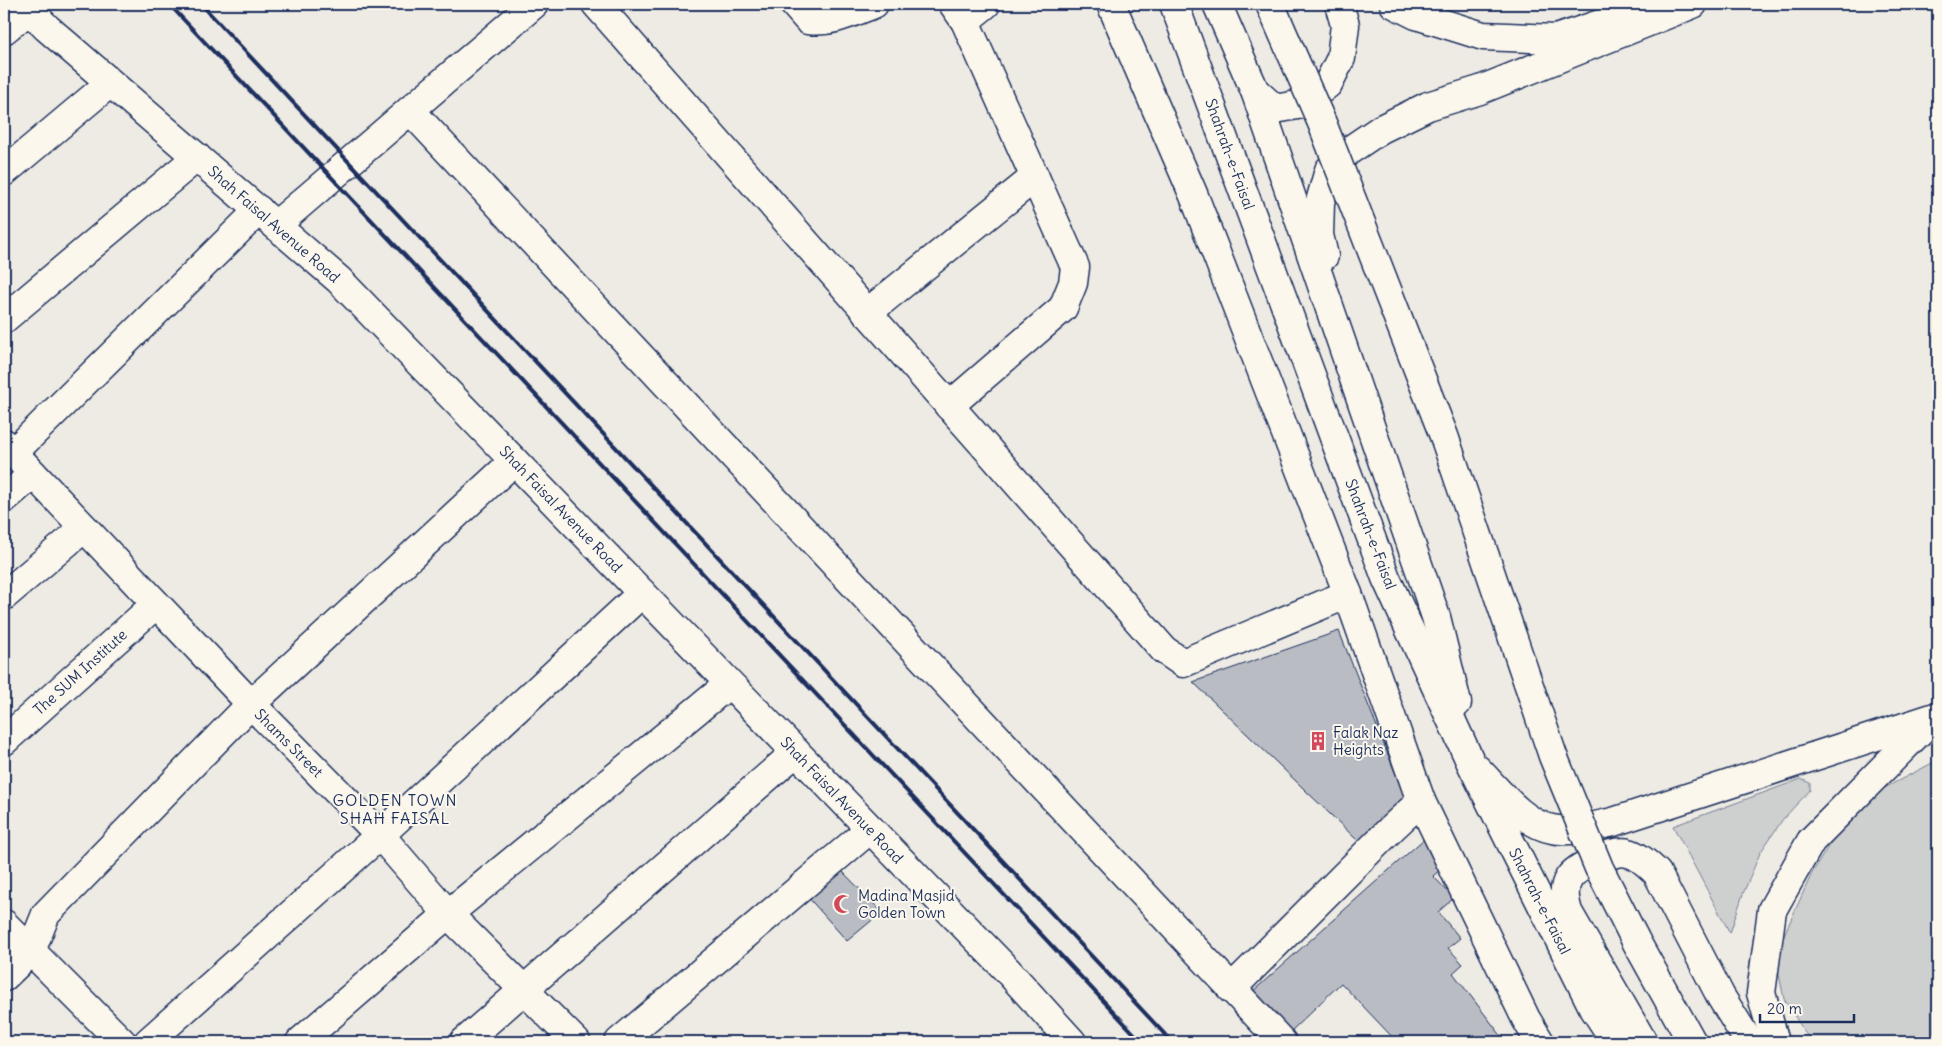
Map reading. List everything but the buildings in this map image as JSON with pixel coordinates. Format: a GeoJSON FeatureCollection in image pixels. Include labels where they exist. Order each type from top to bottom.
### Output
{"type":"FeatureCollection","features":[{"type":"Feature","properties":{"kind":"main road"},"geometry":{"type":"LineString","coordinates":[[596,4],[1164,650],[1183,663],[1348,594]]}},
{"type":"Feature","properties":{"kind":"main road"},"geometry":{"type":"LineString","coordinates":[[794,4],[808,20],[820,21],[835,19],[874,4]]}},
{"type":"Feature","properties":{"kind":"main road"},"geometry":{"type":"LineString","coordinates":[[949,406],[1064,308],[1073,283],[1075,267],[959,12],[986,4]]}},
{"type":"Feature","properties":{"kind":"main road"},"geometry":{"type":"LineString","coordinates":[[1110,4],[1194,196],[1348,594],[1421,801],[1526,1019],[1540,1042]]}},
{"type":"Feature","properties":{"kind":"main road","name":"Shahrah-e-Faisal"},"geometry":{"type":"LineString","coordinates":[[1174,4],[1386,578],[1471,763],[1593,1007],[1616,1042]]}},
{"type":"Feature","properties":{"kind":"main road"},"geometry":{"type":"LineString","coordinates":[[1217,4],[1255,91],[1436,617],[1471,763],[1510,804],[1527,818],[1551,829],[1570,830],[1613,822],[1936,718]]}},
{"type":"Feature","properties":{"kind":"main road"},"geometry":{"type":"LineString","coordinates":[[1270,4],[1322,123],[1444,436],[1556,764],[1599,868],[1636,943],[1692,1042]]}},
{"type":"Feature","properties":{"kind":"main road"},"geometry":{"type":"LineString","coordinates":[[1255,91],[1274,109],[1303,104],[1328,84],[1341,58],[1345,25],[1339,4]]}},
{"type":"Feature","properties":{"kind":"main road"},"geometry":{"type":"LineString","coordinates":[[1394,4],[1416,15],[1483,36],[1556,39],[1659,4]]}},
{"type":"Feature","properties":{"kind":"main road"},"geometry":{"type":"LineString","coordinates":[[1349,364],[1319,234],[1320,202],[1329,170],[1346,152],[1381,129],[1428,106],[1480,90],[1693,4]]}},
{"type":"Feature","properties":{"kind":"main road"},"geometry":{"type":"LineString","coordinates":[[4,30],[26,7]]}},
{"type":"Feature","properties":{"kind":"main road","name":"Shah Faisal Avenue Road"},"geometry":{"type":"LineString","coordinates":[[26,7],[110,83],[339,280],[1040,1005],[1072,1042]]}},
{"type":"Feature","properties":{"kind":"main road"},"geometry":{"type":"LineString","coordinates":[[8,448],[267,218],[410,110],[520,8]]}},
{"type":"Feature","properties":{"kind":"main road"},"geometry":{"type":"LineString","coordinates":[[4,172],[110,83]]}},
{"type":"Feature","properties":{"kind":"main road"},"geometry":{"type":"LineString","coordinates":[[410,110],[1282,1042]]}},
{"type":"Feature","properties":{"kind":"main road"},"geometry":{"type":"LineString","coordinates":[[4,319],[197,157]]}},
{"type":"Feature","properties":{"kind":"main road"},"geometry":{"type":"LineString","coordinates":[[867,313],[1035,178]]}},
{"type":"Feature","properties":{"kind":"main road","name":"Shams Street"},"geometry":{"type":"LineString","coordinates":[[8,448],[251,704],[380,836],[448,914],[576,1042]]}},
{"type":"Feature","properties":{"kind":"main road"},"geometry":{"type":"LineString","coordinates":[[4,977],[31,951],[46,914],[251,704],[514,461]]}},
{"type":"Feature","properties":{"kind":"main road"},"geometry":{"type":"LineString","coordinates":[[4,499],[33,474]]}},
{"type":"Feature","properties":{"kind":"main road"},"geometry":{"type":"LineString","coordinates":[[4,596],[84,528]]}},
{"type":"Feature","properties":{"kind":"main road"},"geometry":{"type":"LineString","coordinates":[[148,1042],[380,836],[642,592]]}},
{"type":"Feature","properties":{"kind":"main road","name":"The SUM Institute"},"geometry":{"type":"LineString","coordinates":[[4,741],[156,604]]}},
{"type":"Feature","properties":{"kind":"main road"},"geometry":{"type":"LineString","coordinates":[[300,1042],[448,914],[730,684]]}},
{"type":"Feature","properties":{"kind":"main road"},"geometry":{"type":"LineString","coordinates":[[1775,1042],[1761,993],[1772,910],[1811,841],[1936,718]]}},
{"type":"Feature","properties":{"kind":"main road"},"geometry":{"type":"LineString","coordinates":[[464,1042],[796,752]]}},
{"type":"Feature","properties":{"kind":"main road"},"geometry":{"type":"LineString","coordinates":[[1231,989],[1421,801]]}},
{"type":"Feature","properties":{"kind":"main road"},"geometry":{"type":"LineString","coordinates":[[618,1042],[870,829]]}},
{"type":"Feature","properties":{"kind":"main road"},"geometry":{"type":"LineString","coordinates":[[1643,1042],[1568,912],[1564,893],[1569,878],[1583,866],[1614,853],[1628,853],[1650,866],[1657,873],[1721,997],[1750,1042]]}},
{"type":"Feature","properties":{"kind":"main road"},"geometry":{"type":"LineString","coordinates":[[4,924],[122,1042]]}},
{"type":"Feature","properties":{"kind":"shaded area"},"geometry":{"type":"Polygon","coordinates":[[[1938,760],[1938,1042],[1811,1042],[1784,999],[1775,955],[1812,873],[1837,832],[1873,794],[1938,760]]]}},
{"type":"Feature","properties":{"kind":"shaded area"},"geometry":{"type":"Polygon","coordinates":[[[1801,779],[1810,783],[1810,790],[1783,819],[1760,853],[1743,894],[1730,933],[1673,826],[1801,779]]]}},
{"type":"Feature","properties":{"kind":"railway"},"geometry":{"type":"LineString","coordinates":[[169,4],[1142,1042]]}},
{"type":"Feature","properties":{"kind":"railway"},"geometry":{"type":"LineString","coordinates":[[201,4],[1172,1042]]}},
{"type":"Feature","properties":{"kind":"place","name":"Falak Naz Heights"},"geometry":{"type":"Point","coordinates":[1318,741]}},
{"type":"Feature","properties":{"kind":"place","name":"Madina Masjid Golden Town"},"geometry":{"type":"Point","coordinates":[843,904]}},
{"type":"Feature","properties":{"kind":"district","name":"GOLDEN TOWN SHAH FAISAL"},"geometry":{"type":"Point","coordinates":[395,809]}}]}
